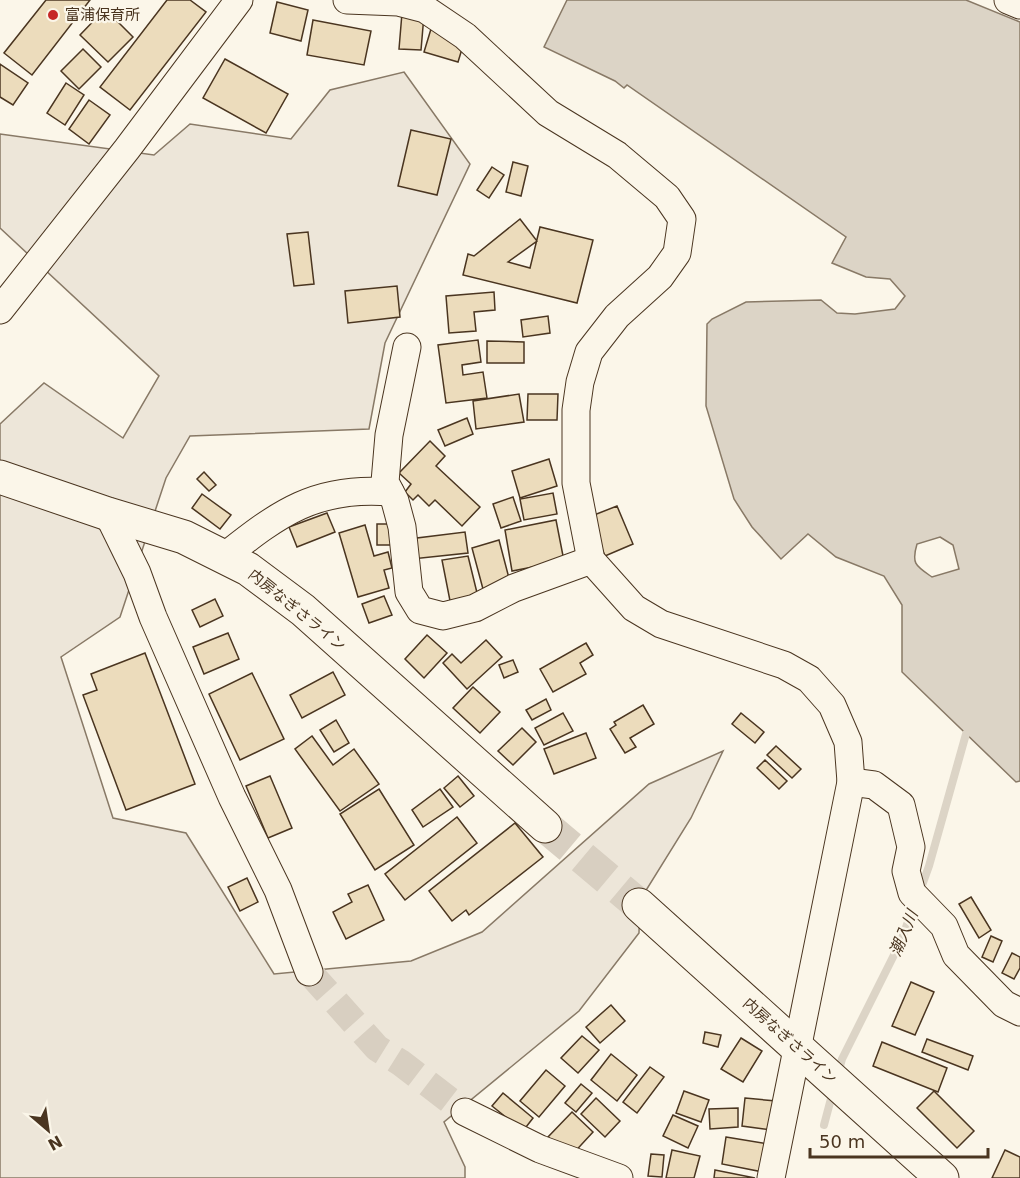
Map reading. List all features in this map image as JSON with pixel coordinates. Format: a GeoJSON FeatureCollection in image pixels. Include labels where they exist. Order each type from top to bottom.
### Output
{"type":"FeatureCollection","features":[{"type":"Feature","properties":{"kind":"highway","name":"内房なぎさライン"},"geometry":{"type":"LineString","coordinates":[[0,477],[184,537],[248,569],[303,610],[545,826]]}},
{"type":"Feature","properties":{"kind":"highway","name":"内房なぎさライン"},"geometry":{"type":"LineString","coordinates":[[639,905],[942,1178]]}},
{"type":"Feature","properties":{"kind":"street"},"geometry":{"type":"LineString","coordinates":[[0,310],[127,150],[239,0]]}},
{"type":"Feature","properties":{"kind":"street"},"geometry":{"type":"LineString","coordinates":[[347,0],[398,2],[425,9],[465,36],[548,113],[617,155],[668,197],[682,219],[677,253],[660,277],[617,316],[590,352],[580,382],[576,410],[576,483],[591,560],[634,608],[662,624],[784,664],[809,679],[832,705],[848,742],[850,782],[771,1178]]}},
{"type":"Feature","properties":{"kind":"street"},"geometry":{"type":"LineString","coordinates":[[1008,0],[1020,5]]}},
{"type":"Feature","properties":{"kind":"street"},"geometry":{"type":"LineString","coordinates":[[407,347],[389,435],[385,482],[395,501],[402,526],[409,592],[420,610],[443,616],[475,608],[514,588],[591,560]]}},
{"type":"Feature","properties":{"kind":"street"},"geometry":{"type":"LineString","coordinates":[[224,557],[271,521],[299,505],[335,494],[367,490],[390,492]]}},
{"type":"Feature","properties":{"kind":"street"},"geometry":{"type":"LineString","coordinates":[[108,514],[137,573],[153,617],[232,797],[278,890],[309,972]]}},
{"type":"Feature","properties":{"kind":"street"},"geometry":{"type":"LineString","coordinates":[[850,782],[874,785],[901,804],[911,847],[906,871],[921,902],[944,926],[956,955],[1004,1004],[1020,1012]]}},
{"type":"Feature","properties":{"kind":"street"},"geometry":{"type":"LineString","coordinates":[[465,1112],[540,1149],[619,1178]]}},
{"type":"Feature","properties":{"kind":"shaded area"},"geometry":{"type":"Polygon","coordinates":[[[567,0],[966,0],[1020,22],[1020,781],[1016,782],[902,672],[902,605],[884,576],[836,557],[808,534],[781,559],[752,527],[734,499],[706,406],[707,324],[712,319],[746,302],[821,300],[837,313],[855,314],[895,309],[905,296],[890,279],[866,277],[832,263],[846,237],[627,85],[624,88],[615,81],[544,47],[567,0]],[[940,537],[917,544],[916,564],[932,577],[959,569],[953,545],[940,537]]]}},
{"type":"Feature","properties":{"kind":"shaded area"},"geometry":{"type":"Polygon","coordinates":[[[404,72],[470,164],[385,343],[369,429],[190,436],[166,478],[120,617],[61,657],[113,818],[186,833],[274,974],[411,961],[482,932],[649,784],[723,751],[691,818],[640,900],[639,933],[579,1011],[444,1122],[465,1167],[465,1178],[0,1178],[0,424],[44,383],[123,438],[159,376],[0,228],[0,134],[154,155],[190,124],[291,139],[330,90],[404,72]]]}},
{"type":"Feature","properties":{"kind":"building"},"geometry":{"type":"Polygon","coordinates":[[[46,0],[90,0],[32,75],[4,53],[46,0]]]}},
{"type":"Feature","properties":{"kind":"building"},"geometry":{"type":"Polygon","coordinates":[[[167,0],[190,0],[206,12],[130,110],[100,87],[167,0]]]}},
{"type":"Feature","properties":{"kind":"building"},"geometry":{"type":"Polygon","coordinates":[[[277,2],[308,10],[301,41],[270,33],[277,2]]]}},
{"type":"Feature","properties":{"kind":"building"},"geometry":{"type":"Polygon","coordinates":[[[105,9],[133,37],[108,62],[80,35],[105,9]]]}},
{"type":"Feature","properties":{"kind":"building"},"geometry":{"type":"Polygon","coordinates":[[[402,13],[424,15],[421,50],[399,49],[402,13]]]}},
{"type":"Feature","properties":{"kind":"building"},"geometry":{"type":"Polygon","coordinates":[[[313,20],[371,31],[364,65],[307,55],[313,20]]]}},
{"type":"Feature","properties":{"kind":"building"},"geometry":{"type":"Polygon","coordinates":[[[431,29],[465,39],[458,62],[424,52],[431,29]]]}},
{"type":"Feature","properties":{"kind":"building"},"geometry":{"type":"Polygon","coordinates":[[[83,49],[101,67],[79,89],[61,71],[83,49]]]}},
{"type":"Feature","properties":{"kind":"building"},"geometry":{"type":"Polygon","coordinates":[[[225,59],[288,94],[266,133],[203,98],[225,59]]]}},
{"type":"Feature","properties":{"kind":"building"},"geometry":{"type":"Polygon","coordinates":[[[0,64],[28,83],[13,105],[0,97],[0,64]]]}},
{"type":"Feature","properties":{"kind":"building"},"geometry":{"type":"Polygon","coordinates":[[[66,83],[84,95],[65,125],[47,113],[66,83]]]}},
{"type":"Feature","properties":{"kind":"building"},"geometry":{"type":"Polygon","coordinates":[[[89,100],[110,115],[89,144],[69,129],[89,100]]]}},
{"type":"Feature","properties":{"kind":"building"},"geometry":{"type":"Polygon","coordinates":[[[411,130],[451,139],[437,195],[398,186],[411,130]]]}},
{"type":"Feature","properties":{"kind":"building"},"geometry":{"type":"Polygon","coordinates":[[[513,162],[528,166],[521,196],[506,192],[513,162]]]}},
{"type":"Feature","properties":{"kind":"building"},"geometry":{"type":"Polygon","coordinates":[[[492,167],[504,175],[489,198],[477,190],[492,167]]]}},
{"type":"Feature","properties":{"kind":"building"},"geometry":{"type":"Polygon","coordinates":[[[520,219],[537,241],[540,227],[593,240],[577,303],[463,275],[468,254],[474,256],[520,219]],[[536,241],[508,262],[530,268],[536,241]]]}},
{"type":"Feature","properties":{"kind":"building"},"geometry":{"type":"Polygon","coordinates":[[[308,232],[314,284],[294,286],[287,234],[308,232]]]}},
{"type":"Feature","properties":{"kind":"building"},"geometry":{"type":"Polygon","coordinates":[[[397,286],[400,317],[348,323],[345,291],[397,286]]]}},
{"type":"Feature","properties":{"kind":"building"},"geometry":{"type":"Polygon","coordinates":[[[494,292],[495,310],[474,312],[476,331],[449,333],[446,296],[494,292]]]}},
{"type":"Feature","properties":{"kind":"building"},"geometry":{"type":"Polygon","coordinates":[[[548,316],[550,333],[523,337],[521,320],[548,316]]]}},
{"type":"Feature","properties":{"kind":"building"},"geometry":{"type":"Polygon","coordinates":[[[478,340],[481,362],[462,365],[463,375],[483,372],[487,398],[446,403],[438,345],[478,340]]]}},
{"type":"Feature","properties":{"kind":"building"},"geometry":{"type":"Polygon","coordinates":[[[487,341],[524,342],[524,363],[487,363],[487,341]]]}},
{"type":"Feature","properties":{"kind":"building"},"geometry":{"type":"Polygon","coordinates":[[[519,394],[524,422],[476,429],[473,401],[519,394]]]}},
{"type":"Feature","properties":{"kind":"building"},"geometry":{"type":"Polygon","coordinates":[[[528,394],[558,394],[557,420],[527,420],[528,394]]]}},
{"type":"Feature","properties":{"kind":"building"},"geometry":{"type":"Polygon","coordinates":[[[467,418],[473,434],[445,446],[438,430],[467,418]]]}},
{"type":"Feature","properties":{"kind":"building"},"geometry":{"type":"Polygon","coordinates":[[[430,441],[445,456],[436,466],[480,507],[462,526],[435,500],[429,506],[418,495],[413,500],[405,492],[411,484],[399,473],[430,441]]]}},
{"type":"Feature","properties":{"kind":"building"},"geometry":{"type":"Polygon","coordinates":[[[549,459],[557,486],[520,498],[512,471],[549,459]]]}},
{"type":"Feature","properties":{"kind":"building"},"geometry":{"type":"Polygon","coordinates":[[[204,472],[216,485],[209,491],[197,479],[204,472]]]}},
{"type":"Feature","properties":{"kind":"building"},"geometry":{"type":"Polygon","coordinates":[[[553,493],[557,514],[524,520],[520,499],[553,493]]]}},
{"type":"Feature","properties":{"kind":"building"},"geometry":{"type":"Polygon","coordinates":[[[202,494],[231,515],[220,529],[192,508],[202,494]]]}},
{"type":"Feature","properties":{"kind":"building"},"geometry":{"type":"Polygon","coordinates":[[[513,497],[521,521],[501,528],[493,504],[513,497]]]}},
{"type":"Feature","properties":{"kind":"building"},"geometry":{"type":"Polygon","coordinates":[[[617,506],[633,544],[605,556],[589,517],[617,506]]]}},
{"type":"Feature","properties":{"kind":"building"},"geometry":{"type":"Polygon","coordinates":[[[327,513],[335,532],[297,547],[289,527],[327,513]]]}},
{"type":"Feature","properties":{"kind":"building"},"geometry":{"type":"Polygon","coordinates":[[[556,520],[564,561],[512,571],[505,530],[556,520]]]}},
{"type":"Feature","properties":{"kind":"building"},"geometry":{"type":"Polygon","coordinates":[[[377,524],[396,524],[396,545],[377,545],[377,524]]]}},
{"type":"Feature","properties":{"kind":"building"},"geometry":{"type":"Polygon","coordinates":[[[365,525],[374,556],[388,552],[392,568],[384,570],[389,588],[358,597],[339,533],[365,525]]]}},
{"type":"Feature","properties":{"kind":"building"},"geometry":{"type":"Polygon","coordinates":[[[465,532],[468,553],[412,559],[409,539],[465,532]]]}},
{"type":"Feature","properties":{"kind":"building"},"geometry":{"type":"Polygon","coordinates":[[[499,540],[510,582],[483,589],[472,548],[499,540]]]}},
{"type":"Feature","properties":{"kind":"building"},"geometry":{"type":"Polygon","coordinates":[[[468,556],[479,601],[451,606],[442,560],[468,556]]]}},
{"type":"Feature","properties":{"kind":"building"},"geometry":{"type":"Polygon","coordinates":[[[384,596],[392,615],[369,623],[362,604],[384,596]]]}},
{"type":"Feature","properties":{"kind":"building"},"geometry":{"type":"Polygon","coordinates":[[[215,599],[223,616],[200,627],[192,610],[215,599]]]}},
{"type":"Feature","properties":{"kind":"building"},"geometry":{"type":"Polygon","coordinates":[[[228,633],[239,659],[204,674],[193,647],[228,633]]]}},
{"type":"Feature","properties":{"kind":"building"},"geometry":{"type":"Polygon","coordinates":[[[427,635],[447,653],[424,678],[405,659],[427,635]]]}},
{"type":"Feature","properties":{"kind":"building"},"geometry":{"type":"Polygon","coordinates":[[[486,640],[502,657],[467,689],[443,663],[452,654],[461,663],[486,640]]]}},
{"type":"Feature","properties":{"kind":"building"},"geometry":{"type":"Polygon","coordinates":[[[586,643],[593,655],[580,663],[586,674],[553,692],[540,669],[586,643]]]}},
{"type":"Feature","properties":{"kind":"building"},"geometry":{"type":"Polygon","coordinates":[[[145,653],[195,784],[126,810],[83,695],[97,690],[91,674],[145,653]]]}},
{"type":"Feature","properties":{"kind":"building"},"geometry":{"type":"Polygon","coordinates":[[[513,660],[518,672],[504,678],[499,665],[513,660]]]}},
{"type":"Feature","properties":{"kind":"building"},"geometry":{"type":"Polygon","coordinates":[[[333,672],[345,695],[302,718],[290,695],[333,672]]]}},
{"type":"Feature","properties":{"kind":"building"},"geometry":{"type":"Polygon","coordinates":[[[252,673],[284,739],[240,760],[209,694],[252,673]]]}},
{"type":"Feature","properties":{"kind":"building"},"geometry":{"type":"Polygon","coordinates":[[[473,687],[500,712],[480,733],[453,708],[473,687]]]}},
{"type":"Feature","properties":{"kind":"building"},"geometry":{"type":"Polygon","coordinates":[[[546,699],[551,710],[532,720],[526,710],[546,699]]]}},
{"type":"Feature","properties":{"kind":"building"},"geometry":{"type":"Polygon","coordinates":[[[643,705],[654,724],[630,738],[636,747],[625,753],[610,729],[616,725],[614,722],[643,705]]]}},
{"type":"Feature","properties":{"kind":"building"},"geometry":{"type":"Polygon","coordinates":[[[563,713],[573,731],[544,745],[535,728],[563,713]]]}},
{"type":"Feature","properties":{"kind":"building"},"geometry":{"type":"Polygon","coordinates":[[[741,713],[764,732],[755,743],[732,724],[741,713]]]}},
{"type":"Feature","properties":{"kind":"building"},"geometry":{"type":"Polygon","coordinates":[[[336,720],[349,743],[334,752],[320,730],[336,720]]]}},
{"type":"Feature","properties":{"kind":"building"},"geometry":{"type":"Polygon","coordinates":[[[522,728],[536,742],[513,765],[498,751],[522,728]]]}},
{"type":"Feature","properties":{"kind":"building"},"geometry":{"type":"Polygon","coordinates":[[[586,733],[596,758],[554,774],[544,749],[586,733]]]}},
{"type":"Feature","properties":{"kind":"building"},"geometry":{"type":"Polygon","coordinates":[[[312,736],[333,765],[354,749],[379,784],[340,811],[295,749],[312,736]]]}},
{"type":"Feature","properties":{"kind":"building"},"geometry":{"type":"Polygon","coordinates":[[[776,746],[801,769],[792,778],[767,755],[776,746]]]}},
{"type":"Feature","properties":{"kind":"building"},"geometry":{"type":"Polygon","coordinates":[[[765,760],[787,781],[779,789],[757,768],[765,760]]]}},
{"type":"Feature","properties":{"kind":"building"},"geometry":{"type":"Polygon","coordinates":[[[270,776],[292,828],[268,838],[246,786],[270,776]]]}},
{"type":"Feature","properties":{"kind":"building"},"geometry":{"type":"Polygon","coordinates":[[[458,776],[474,796],[460,807],[444,788],[458,776]]]}},
{"type":"Feature","properties":{"kind":"building"},"geometry":{"type":"Polygon","coordinates":[[[379,789],[414,845],[375,870],[340,814],[379,789]]]}},
{"type":"Feature","properties":{"kind":"building"},"geometry":{"type":"Polygon","coordinates":[[[440,789],[453,807],[423,827],[412,810],[440,789]]]}},
{"type":"Feature","properties":{"kind":"building"},"geometry":{"type":"Polygon","coordinates":[[[457,817],[477,843],[405,900],[385,874],[457,817]]]}},
{"type":"Feature","properties":{"kind":"building"},"geometry":{"type":"Polygon","coordinates":[[[515,823],[543,857],[469,915],[466,910],[452,921],[429,891],[515,823]]]}},
{"type":"Feature","properties":{"kind":"building"},"geometry":{"type":"Polygon","coordinates":[[[247,878],[258,902],[240,911],[228,887],[247,878]]]}},
{"type":"Feature","properties":{"kind":"building"},"geometry":{"type":"Polygon","coordinates":[[[368,885],[384,920],[346,939],[333,912],[352,902],[348,894],[368,885]]]}},
{"type":"Feature","properties":{"kind":"building"},"geometry":{"type":"Polygon","coordinates":[[[971,897],[991,930],[979,938],[959,904],[971,897]]]}},
{"type":"Feature","properties":{"kind":"building"},"geometry":{"type":"Polygon","coordinates":[[[991,936],[1002,941],[993,962],[982,957],[991,936]]]}},
{"type":"Feature","properties":{"kind":"building"},"geometry":{"type":"Polygon","coordinates":[[[1012,953],[1020,957],[1020,968],[1014,979],[1002,973],[1012,953]]]}},
{"type":"Feature","properties":{"kind":"building"},"geometry":{"type":"Polygon","coordinates":[[[911,982],[934,992],[915,1035],[892,1026],[911,982]]]}},
{"type":"Feature","properties":{"kind":"building"},"geometry":{"type":"Polygon","coordinates":[[[611,1005],[625,1021],[600,1043],[586,1027],[611,1005]]]}},
{"type":"Feature","properties":{"kind":"building"},"geometry":{"type":"Polygon","coordinates":[[[705,1032],[721,1035],[718,1047],[703,1043],[705,1032]]]}},
{"type":"Feature","properties":{"kind":"building"},"geometry":{"type":"Polygon","coordinates":[[[582,1036],[599,1050],[578,1073],[561,1058],[582,1036]]]}},
{"type":"Feature","properties":{"kind":"building"},"geometry":{"type":"Polygon","coordinates":[[[741,1038],[762,1051],[743,1082],[721,1069],[741,1038]]]}},
{"type":"Feature","properties":{"kind":"building"},"geometry":{"type":"Polygon","coordinates":[[[927,1039],[973,1056],[968,1070],[922,1052],[927,1039]]]}},
{"type":"Feature","properties":{"kind":"building"},"geometry":{"type":"Polygon","coordinates":[[[882,1042],[947,1068],[938,1092],[873,1066],[882,1042]]]}},
{"type":"Feature","properties":{"kind":"building"},"geometry":{"type":"Polygon","coordinates":[[[611,1054],[637,1075],[617,1101],[591,1080],[611,1054]]]}},
{"type":"Feature","properties":{"kind":"building"},"geometry":{"type":"Polygon","coordinates":[[[650,1067],[664,1077],[637,1113],[623,1102],[650,1067]]]}},
{"type":"Feature","properties":{"kind":"building"},"geometry":{"type":"Polygon","coordinates":[[[546,1070],[565,1086],[539,1117],[520,1101],[546,1070]]]}},
{"type":"Feature","properties":{"kind":"building"},"geometry":{"type":"Polygon","coordinates":[[[581,1084],[592,1093],[576,1112],[565,1103],[581,1084]]]}},
{"type":"Feature","properties":{"kind":"building"},"geometry":{"type":"Polygon","coordinates":[[[684,1091],[709,1100],[701,1122],[676,1113],[684,1091]]]}},
{"type":"Feature","properties":{"kind":"building"},"geometry":{"type":"Polygon","coordinates":[[[934,1091],[974,1131],[957,1148],[917,1108],[934,1091]]]}},
{"type":"Feature","properties":{"kind":"building"},"geometry":{"type":"Polygon","coordinates":[[[503,1093],[533,1118],[523,1131],[492,1106],[503,1093]]]}},
{"type":"Feature","properties":{"kind":"building"},"geometry":{"type":"Polygon","coordinates":[[[596,1098],[620,1121],[605,1137],[581,1114],[596,1098]]]}},
{"type":"Feature","properties":{"kind":"building"},"geometry":{"type":"Polygon","coordinates":[[[745,1098],[776,1101],[772,1130],[742,1126],[745,1098]]]}},
{"type":"Feature","properties":{"kind":"building"},"geometry":{"type":"Polygon","coordinates":[[[738,1108],[738,1127],[710,1129],[709,1109],[738,1108]]]}},
{"type":"Feature","properties":{"kind":"building"},"geometry":{"type":"Polygon","coordinates":[[[572,1112],[593,1132],[570,1157],[548,1137],[572,1112]]]}},
{"type":"Feature","properties":{"kind":"building"},"geometry":{"type":"Polygon","coordinates":[[[673,1115],[698,1126],[688,1148],[663,1136],[673,1115]]]}},
{"type":"Feature","properties":{"kind":"building"},"geometry":{"type":"Polygon","coordinates":[[[726,1137],[768,1144],[763,1172],[722,1164],[726,1137]]]}},
{"type":"Feature","properties":{"kind":"building"},"geometry":{"type":"Polygon","coordinates":[[[672,1150],[700,1156],[694,1178],[666,1178],[672,1150]]]}},
{"type":"Feature","properties":{"kind":"building"},"geometry":{"type":"Polygon","coordinates":[[[1005,1150],[1020,1157],[1020,1178],[992,1178],[1005,1150]]]}},
{"type":"Feature","properties":{"kind":"building"},"geometry":{"type":"Polygon","coordinates":[[[651,1154],[664,1155],[662,1177],[648,1176],[651,1154]]]}},
{"type":"Feature","properties":{"kind":"building"},"geometry":{"type":"Polygon","coordinates":[[[715,1170],[755,1178],[714,1178],[715,1170]]]}},
{"type":"Feature","properties":{"kind":"waterway","name":"潮入川"},"geometry":{"type":"LineString","coordinates":[[920,891],[966,734]]}},
{"type":"Feature","properties":{"kind":"waterway","name":"潮入川"},"geometry":{"type":"LineString","coordinates":[[838,1074],[842,1059],[901,941],[914,905]]}},
{"type":"Feature","properties":{"kind":"waterway","name":"潮入川"},"geometry":{"type":"LineString","coordinates":[[824,1125],[833,1091]]}},
{"type":"Feature","properties":{"kind":"tunnel"},"geometry":{"type":"LineString","coordinates":[[545,826],[639,905]]}},
{"type":"Feature","properties":{"kind":"tunnel"},"geometry":{"type":"LineString","coordinates":[[309,972],[377,1048],[401,1063],[465,1112]]}},
{"type":"Feature","properties":{"kind":"place","name":"富浦保育所"},"geometry":{"type":"Point","coordinates":[53,15]}}]}
